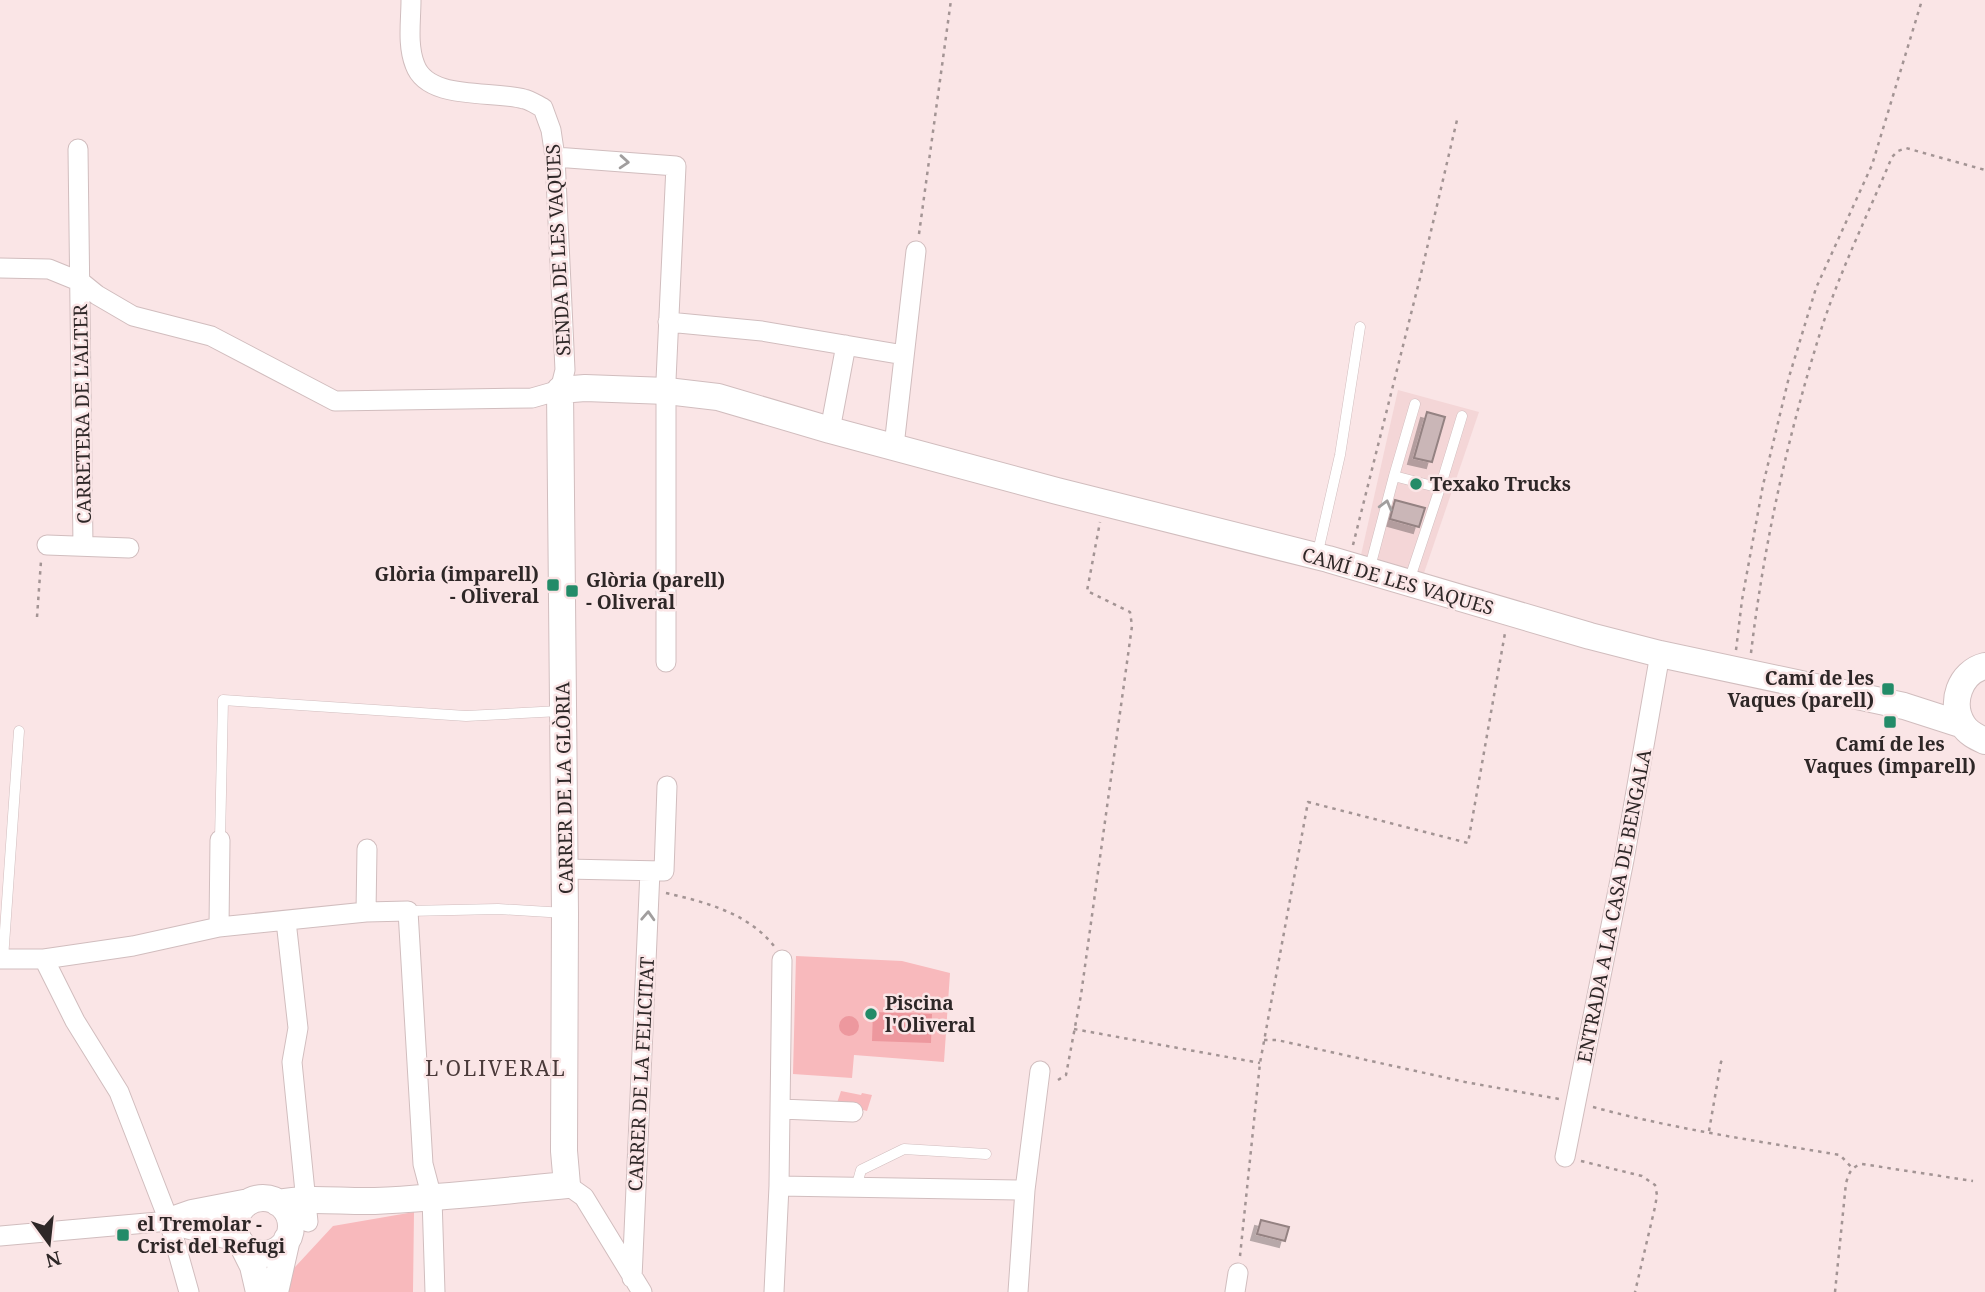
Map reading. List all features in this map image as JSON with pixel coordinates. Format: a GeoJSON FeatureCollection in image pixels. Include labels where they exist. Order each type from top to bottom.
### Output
{"type":"FeatureCollection","features":[{"type":"Feature","properties":{"kind":"street","name":"SENDA DE LES VAQUES"},"geometry":{"type":"LineString","coordinates":[[411,0],[411,52],[415,67],[424,79],[438,88],[525,99],[543,108],[551,130],[555,157],[565,370],[560,390]]}},
{"type":"Feature","properties":{"kind":"street","name":"CARRETERA DE L'ALTER"},"geometry":{"type":"LineString","coordinates":[[78,149],[83,546]]}},
{"type":"Feature","properties":{"kind":"street"},"geometry":{"type":"LineString","coordinates":[[555,157],[676,166],[668,322],[666,662]]}},
{"type":"Feature","properties":{"kind":"street"},"geometry":{"type":"LineString","coordinates":[[894,446],[916,251]]}},
{"type":"Feature","properties":{"kind":"street","name":"CARRETERA DE L'ALTER"},"geometry":{"type":"LineString","coordinates":[[0,268],[49,269],[81,282],[97,295],[133,316],[211,336],[335,401],[532,398],[560,390]]}},
{"type":"Feature","properties":{"kind":"street"},"geometry":{"type":"LineString","coordinates":[[668,322],[762,331],[904,355]]}},
{"type":"Feature","properties":{"kind":"street"},"geometry":{"type":"LineString","coordinates":[[830,430],[846,345]]}},
{"type":"Feature","properties":{"kind":"street","name":"CAMÍ DE LES VAQUES"},"geometry":{"type":"LineString","coordinates":[[560,390],[586,388],[667,391],[718,397],[1103,503],[1358,568],[1660,654],[1742,667],[1904,706],[1963,725],[1973,736],[1985,741]]}},
{"type":"Feature","properties":{"kind":"street","name":"CARRER DE LA GLÒRIA"},"geometry":{"type":"LineString","coordinates":[[560,390],[565,869],[564,1151],[567,1185]]}},
{"type":"Feature","properties":{"kind":"street","name":"CARRETERA DE L'ALTER"},"geometry":{"type":"LineString","coordinates":[[47,545],[129,548]]}},
{"type":"Feature","properties":{"kind":"street","name":"ENTRADA A LA CASA DE BENGALA"},"geometry":{"type":"LineString","coordinates":[[1565,1157],[1629,833],[1660,654]]}},
{"type":"Feature","properties":{"kind":"street"},"geometry":{"type":"LineString","coordinates":[[1963,725],[1956,701],[1959,689],[1971,673],[1983,664]]}},
{"type":"Feature","properties":{"kind":"street","name":"CAMÍ DE LES VAQUES"},"geometry":{"type":"LineString","coordinates":[[1904,706],[1959,689]]}},
{"type":"Feature","properties":{"kind":"street","name":"CARRER DE LA FELICITAT"},"geometry":{"type":"LineString","coordinates":[[637,1285],[654,877],[667,786]]}},
{"type":"Feature","properties":{"kind":"street"},"geometry":{"type":"LineString","coordinates":[[219,928],[220,841]]}},
{"type":"Feature","properties":{"kind":"street"},"geometry":{"type":"LineString","coordinates":[[366,912],[368,849]]}},
{"type":"Feature","properties":{"kind":"street"},"geometry":{"type":"LineString","coordinates":[[565,869],[654,877]]}},
{"type":"Feature","properties":{"kind":"street"},"geometry":{"type":"LineString","coordinates":[[2,959],[44,959],[133,946],[219,928],[366,912],[408,911],[423,1164],[432,1198],[435,1292]]}},
{"type":"Feature","properties":{"kind":"street"},"geometry":{"type":"LineString","coordinates":[[275,1292],[299,1217],[292,1062],[298,1028],[286,921]]}},
{"type":"Feature","properties":{"kind":"street"},"geometry":{"type":"LineString","coordinates":[[44,959],[75,1021],[119,1092],[169,1221],[189,1292]]}},
{"type":"Feature","properties":{"kind":"street"},"geometry":{"type":"LineString","coordinates":[[774,1292],[781,1109],[782,960]]}},
{"type":"Feature","properties":{"kind":"street"},"geometry":{"type":"LineString","coordinates":[[1018,1292],[1025,1190],[1040,1071]]}},
{"type":"Feature","properties":{"kind":"street"},"geometry":{"type":"LineString","coordinates":[[781,1109],[853,1112]]}},
{"type":"Feature","properties":{"kind":"street"},"geometry":{"type":"LineString","coordinates":[[259,1292],[253,1266],[235,1227],[241,1208],[258,1198],[278,1203],[286,1210],[290,1219],[347,1202],[432,1198],[567,1185],[584,1197],[637,1285]]}},
{"type":"Feature","properties":{"kind":"street"},"geometry":{"type":"LineString","coordinates":[[779,1186],[1025,1190]]}},
{"type":"Feature","properties":{"kind":"street"},"geometry":{"type":"LineString","coordinates":[[0,1236],[169,1221],[192,1213],[249,1202]]}},
{"type":"Feature","properties":{"kind":"street"},"geometry":{"type":"LineString","coordinates":[[169,1221],[240,1242],[251,1252],[262,1254],[281,1247],[299,1217]]}},
{"type":"Feature","properties":{"kind":"lane"},"geometry":{"type":"LineString","coordinates":[[1317,557],[1340,455],[1360,327]]}},
{"type":"Feature","properties":{"kind":"lane"},"geometry":{"type":"LineString","coordinates":[[1358,568],[1394,476],[1415,404]]}},
{"type":"Feature","properties":{"kind":"lane"},"geometry":{"type":"LineString","coordinates":[[1408,583],[1462,416]]}},
{"type":"Feature","properties":{"kind":"lane"},"geometry":{"type":"LineString","coordinates":[[1394,476],[1440,488]]}},
{"type":"Feature","properties":{"kind":"lane"},"geometry":{"type":"LineString","coordinates":[[220,841],[223,699],[466,716],[563,711]]}},
{"type":"Feature","properties":{"kind":"lane"},"geometry":{"type":"LineString","coordinates":[[2,959],[19,731]]}},
{"type":"Feature","properties":{"kind":"lane"},"geometry":{"type":"LineString","coordinates":[[408,911],[498,909],[565,913]]}},
{"type":"Feature","properties":{"kind":"lane"},"geometry":{"type":"LineString","coordinates":[[856,1188],[861,1170],[904,1149],[986,1154]]}},
{"type":"Feature","properties":{"kind":"path"},"geometry":{"type":"LineString","coordinates":[[916,251],[951,0]]}},
{"type":"Feature","properties":{"kind":"path"},"geometry":{"type":"LineString","coordinates":[[1742,667],[1742,600],[1763,485],[1789,377],[1816,288],[1872,164],[1922,0]]}},
{"type":"Feature","properties":{"kind":"path"},"geometry":{"type":"LineString","coordinates":[[1358,568],[1396,377],[1457,120]]}},
{"type":"Feature","properties":{"kind":"path"},"geometry":{"type":"LineString","coordinates":[[1742,667],[1775,498],[1818,342],[1839,282],[1892,157],[1906,148],[1985,170]]}},
{"type":"Feature","properties":{"kind":"path"},"geometry":{"type":"LineString","coordinates":[[1037,1094],[1066,1075],[1132,626],[1129,612],[1087,591],[1103,503]]}},
{"type":"Feature","properties":{"kind":"path"},"geometry":{"type":"LineString","coordinates":[[37,617],[42,546],[47,545]]}},
{"type":"Feature","properties":{"kind":"path"},"geometry":{"type":"LineString","coordinates":[[1236,1282],[1260,1063],[1308,802],[1468,843],[1509,613]]}},
{"type":"Feature","properties":{"kind":"path"},"geometry":{"type":"LineString","coordinates":[[654,877],[732,913],[766,936],[782,960]]}},
{"type":"Feature","properties":{"kind":"path"},"geometry":{"type":"LineString","coordinates":[[1074,1029],[1260,1063]]}},
{"type":"Feature","properties":{"kind":"path"},"geometry":{"type":"LineString","coordinates":[[1264,1040],[1277,1040],[1465,1082],[1576,1102],[1674,1128],[1709,1131],[1840,1156],[1853,1169]]}},
{"type":"Feature","properties":{"kind":"path"},"geometry":{"type":"LineString","coordinates":[[1709,1131],[1721,1062],[1725,1057]]}},
{"type":"Feature","properties":{"kind":"path"},"geometry":{"type":"LineString","coordinates":[[1565,1157],[1642,1176],[1655,1185],[1655,1206],[1635,1292]]}},
{"type":"Feature","properties":{"kind":"path"},"geometry":{"type":"LineString","coordinates":[[1835,1292],[1846,1183],[1853,1169],[1861,1164],[1973,1181]]}},
{"type":"Feature","properties":{"kind":"shaded area","name":"Texako Trucks"},"geometry":{"type":"Polygon","coordinates":[[[1398,390],[1479,412],[1424,573],[1361,555],[1398,390]]]}},
{"type":"Feature","properties":{"kind":"shaded area","name":"Piscina l'Oliveral"},"geometry":{"type":"Polygon","coordinates":[[[796,956],[902,961],[950,973],[944,1062],[854,1055],[852,1078],[793,1074],[796,956]]]}},
{"type":"Feature","properties":{"kind":"shaded area"},"geometry":{"type":"Polygon","coordinates":[[[873,1012],[932,1014],[931,1043],[872,1041],[873,1012]]]}},
{"type":"Feature","properties":{"kind":"shaded area"},"geometry":{"type":"Polygon","coordinates":[[[845,1016],[853,1016],[859,1026],[853,1036],[845,1036],[839,1030],[839,1022],[845,1016]]]}},
{"type":"Feature","properties":{"kind":"shaded area"},"geometry":{"type":"Polygon","coordinates":[[[841,1091],[872,1095],[867,1111],[837,1103],[841,1091]]]}},
{"type":"Feature","properties":{"kind":"shaded area"},"geometry":{"type":"Polygon","coordinates":[[[414,1212],[413,1292],[284,1292],[283,1280],[333,1226],[414,1212]]]}},
{"type":"Feature","properties":{"kind":"building"},"geometry":{"type":"Polygon","coordinates":[[[1427,412],[1445,417],[1432,462],[1414,458],[1427,412]]]}},
{"type":"Feature","properties":{"kind":"building"},"geometry":{"type":"Polygon","coordinates":[[[1395,500],[1425,508],[1419,527],[1390,519],[1395,500]]]}},
{"type":"Feature","properties":{"kind":"building"},"geometry":{"type":"Polygon","coordinates":[[[1261,1220],[1289,1227],[1285,1241],[1257,1234],[1261,1220]]]}},
{"type":"Feature","properties":{"kind":"place","name":"Texako Trucks"},"geometry":{"type":"Point","coordinates":[1416,484]}},
{"type":"Feature","properties":{"kind":"place","name":"Glòria (imparell) - Oliveral"},"geometry":{"type":"Point","coordinates":[553,585]}},
{"type":"Feature","properties":{"kind":"place","name":"Glòria (parell) - Oliveral"},"geometry":{"type":"Point","coordinates":[572,591]}},
{"type":"Feature","properties":{"kind":"place","name":"Camí de les Vaques (parell)"},"geometry":{"type":"Point","coordinates":[1888,689]}},
{"type":"Feature","properties":{"kind":"place","name":"Camí de les Vaques (imparell)"},"geometry":{"type":"Point","coordinates":[1890,722]}},
{"type":"Feature","properties":{"kind":"place","name":"Piscina l'Oliveral"},"geometry":{"type":"Point","coordinates":[871,1014]}},
{"type":"Feature","properties":{"kind":"place","name":"el Tremolar - Crist del Refugi"},"geometry":{"type":"Point","coordinates":[123,1235]}},
{"type":"Feature","properties":{"kind":"district","name":"L'OLIVERAL"},"geometry":{"type":"Point","coordinates":[496,1068]}}]}
